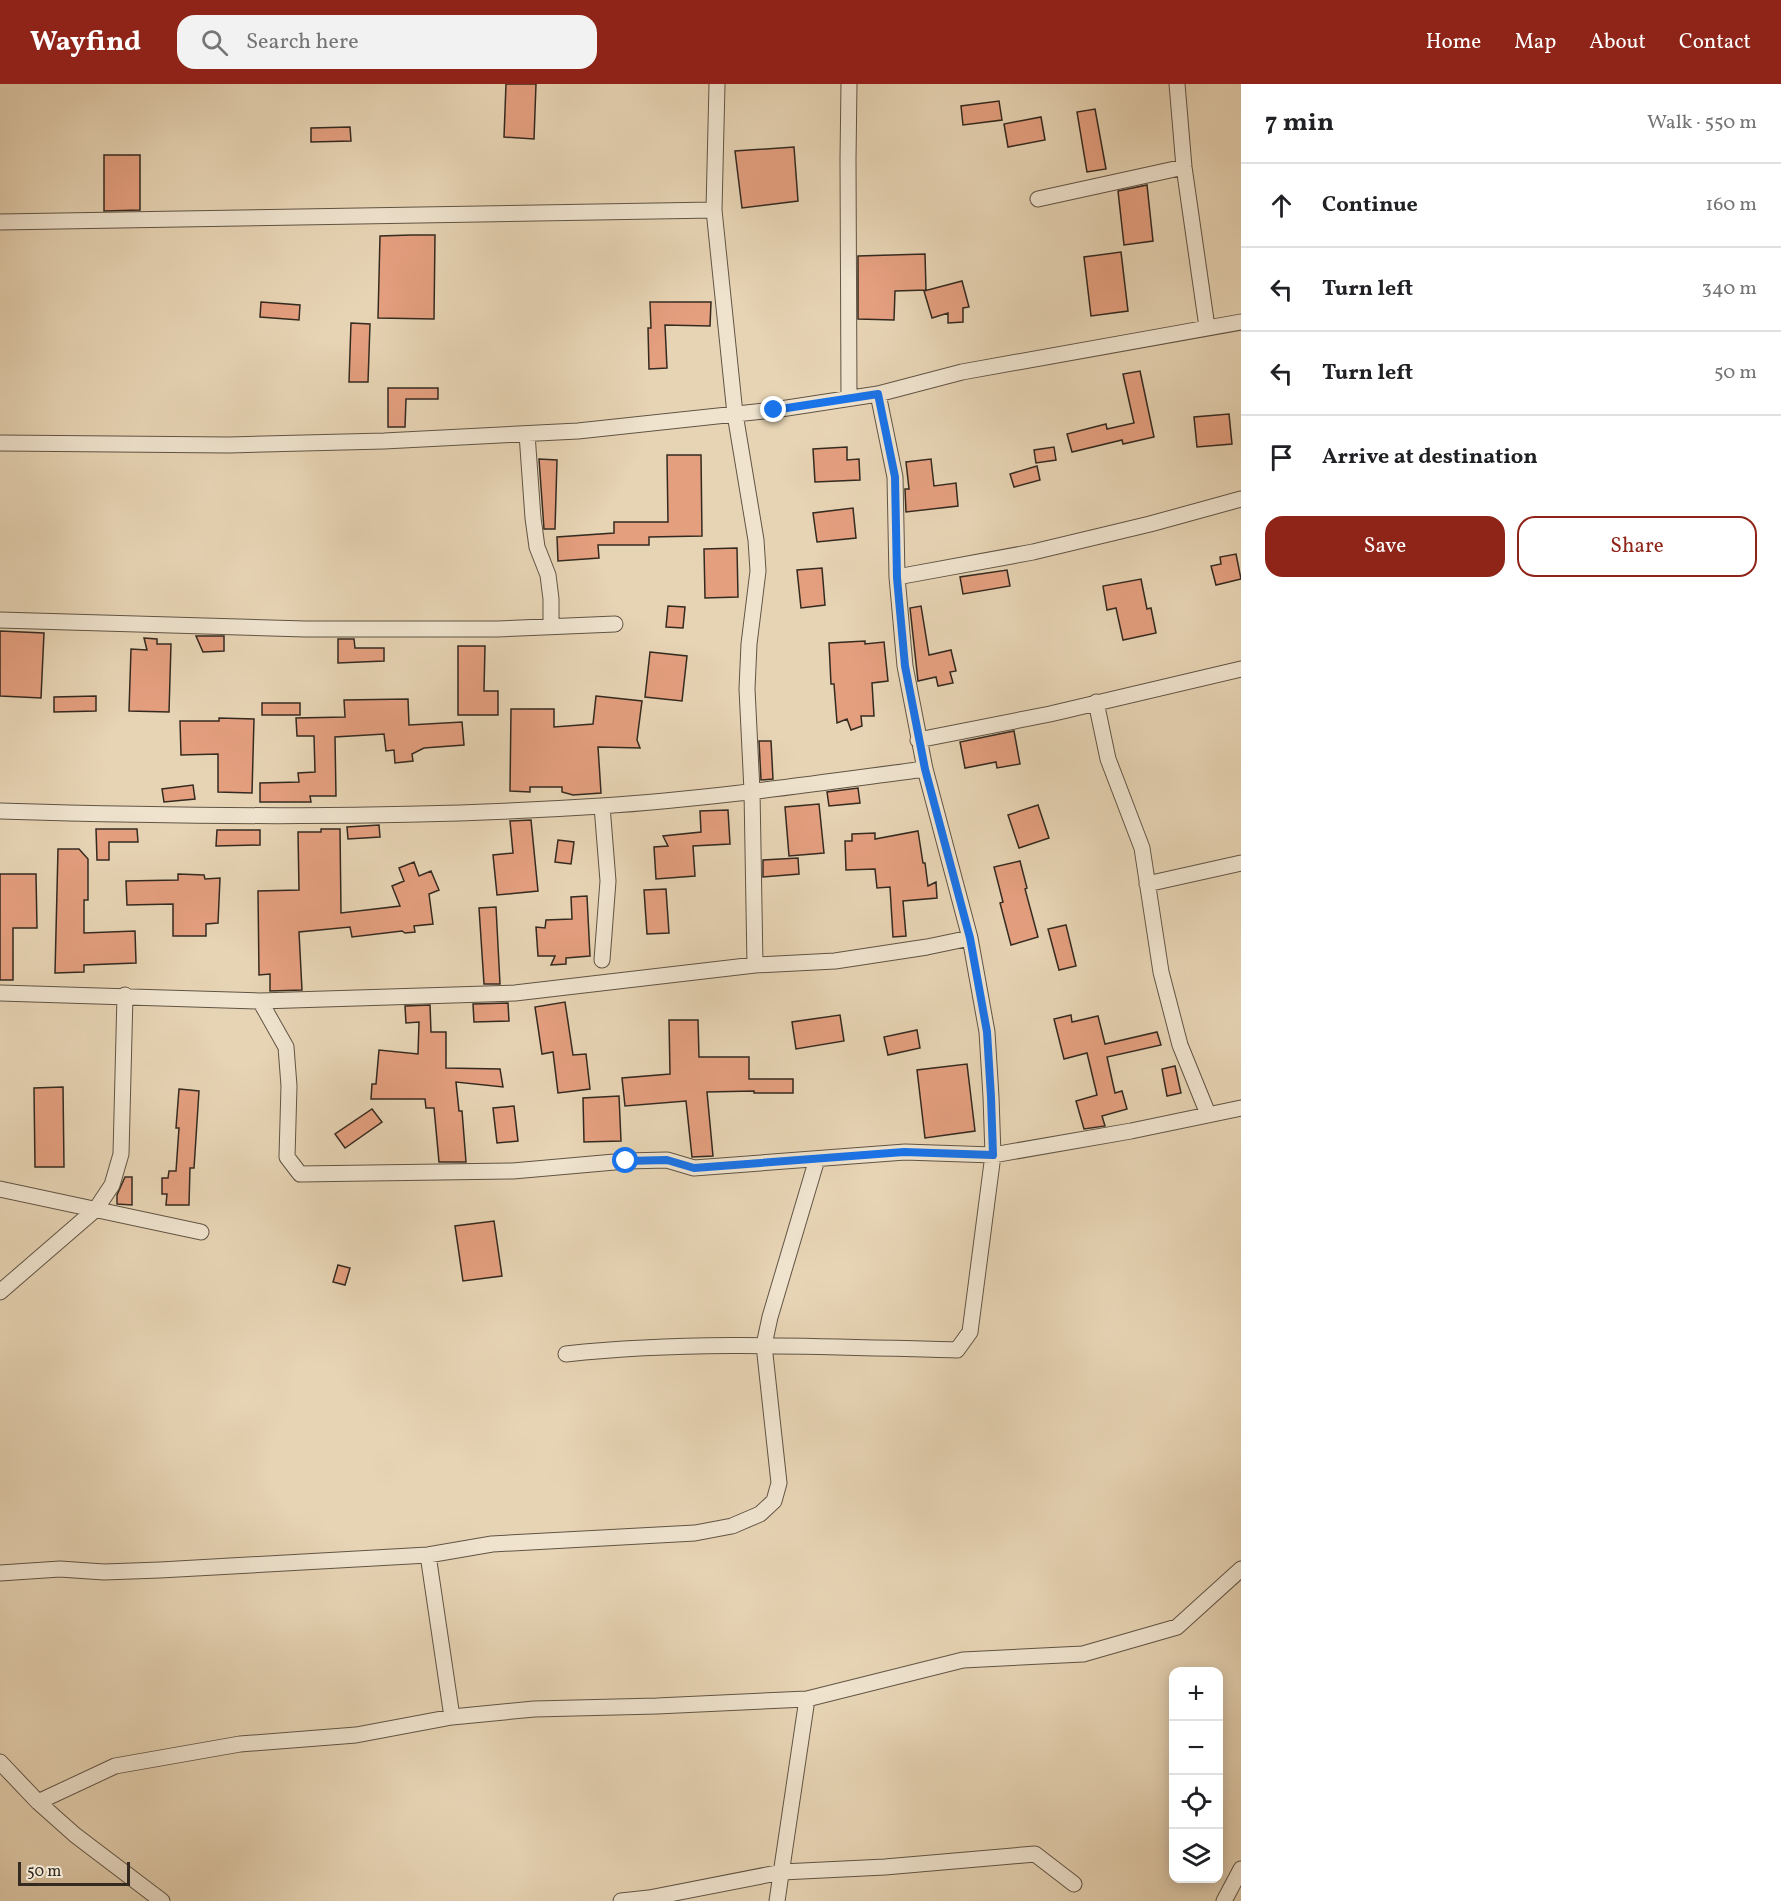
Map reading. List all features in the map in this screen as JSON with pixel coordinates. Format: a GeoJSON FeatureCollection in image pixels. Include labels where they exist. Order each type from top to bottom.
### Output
{"type":"FeatureCollection","features":[{"type":"Feature","properties":{"kind":"street"},"geometry":{"type":"LineString","coordinates":[[717,84],[714,210],[735,414],[756,540],[758,571],[749,644],[747,689],[752,791],[755,965]]}},
{"type":"Feature","properties":{"kind":"street"},"geometry":{"type":"LineString","coordinates":[[849,84],[849,398]]}},
{"type":"Feature","properties":{"kind":"street"},"geometry":{"type":"LineString","coordinates":[[1177,84],[1184,167],[1207,327]]}},
{"type":"Feature","properties":{"kind":"street"},"geometry":{"type":"LineString","coordinates":[[1038,199],[1184,167]]}},
{"type":"Feature","properties":{"kind":"street"},"geometry":{"type":"LineString","coordinates":[[0,222],[714,210]]}},
{"type":"Feature","properties":{"kind":"street"},"geometry":{"type":"LineString","coordinates":[[0,443],[229,446],[578,431],[735,414],[878,394],[962,372],[1241,322]]}},
{"type":"Feature","properties":{"kind":"street"},"geometry":{"type":"LineString","coordinates":[[566,1354],[616,1349],[764,1345],[957,1350],[970,1332],[993,1155],[987,1032],[970,938],[918,740],[905,666],[897,578],[895,477],[878,394]]}},
{"type":"Feature","properties":{"kind":"street"},"geometry":{"type":"LineString","coordinates":[[527,434],[533,518],[537,547],[548,575],[551,627]]}},
{"type":"Feature","properties":{"kind":"street"},"geometry":{"type":"LineString","coordinates":[[897,578],[1033,552],[1241,499]]}},
{"type":"Feature","properties":{"kind":"street"},"geometry":{"type":"LineString","coordinates":[[0,620],[305,628],[498,629],[615,624]]}},
{"type":"Feature","properties":{"kind":"street"},"geometry":{"type":"LineString","coordinates":[[918,740],[1050,714],[1241,669]]}},
{"type":"Feature","properties":{"kind":"street"},"geometry":{"type":"LineString","coordinates":[[1096,702],[1108,759],[1142,848],[1161,972],[1179,1044],[1208,1113]]}},
{"type":"Feature","properties":{"kind":"street"},"geometry":{"type":"LineString","coordinates":[[0,811],[104,814],[482,812],[602,806],[752,791],[925,769]]}},
{"type":"Feature","properties":{"kind":"street"},"geometry":{"type":"LineString","coordinates":[[602,806],[608,881],[602,960]]}},
{"type":"Feature","properties":{"kind":"street"},"geometry":{"type":"LineString","coordinates":[[1148,884],[1241,863]]}},
{"type":"Feature","properties":{"kind":"street"},"geometry":{"type":"LineString","coordinates":[[0,993],[125,995],[260,1001],[515,993],[755,965],[835,961],[970,938]]}},
{"type":"Feature","properties":{"kind":"street"},"geometry":{"type":"LineString","coordinates":[[0,1292],[96,1209],[112,1185],[121,1154],[125,995]]}},
{"type":"Feature","properties":{"kind":"street"},"geometry":{"type":"LineString","coordinates":[[260,1001],[286,1047],[289,1086],[287,1157],[300,1174],[513,1171],[626,1161],[667,1160],[694,1168],[904,1152],[993,1155],[1131,1131],[1208,1113],[1241,1108]]}},
{"type":"Feature","properties":{"kind":"street"},"geometry":{"type":"LineString","coordinates":[[0,1573],[60,1569],[104,1572],[160,1570],[428,1555],[492,1544],[695,1533],[732,1526],[760,1514],[774,1502],[779,1483],[764,1345],[770,1317],[817,1159]]}},
{"type":"Feature","properties":{"kind":"street"},"geometry":{"type":"LineString","coordinates":[[0,1189],[201,1232]]}},
{"type":"Feature","properties":{"kind":"street"},"geometry":{"type":"LineString","coordinates":[[428,1555],[452,1717]]}},
{"type":"Feature","properties":{"kind":"street"},"geometry":{"type":"LineString","coordinates":[[38,1802],[115,1766],[240,1744],[356,1735],[452,1717],[534,1709],[807,1699],[963,1660],[1083,1654],[1177,1627],[1241,1569]]}},
{"type":"Feature","properties":{"kind":"street"},"geometry":{"type":"LineString","coordinates":[[777,1901],[807,1699]]}},
{"type":"Feature","properties":{"kind":"street"},"geometry":{"type":"LineString","coordinates":[[0,1762],[38,1802],[75,1835],[162,1901]]}},
{"type":"Feature","properties":{"kind":"street"},"geometry":{"type":"LineString","coordinates":[[621,1901],[649,1898],[782,1872],[885,1867],[1035,1854],[1074,1884]]}},
{"type":"Feature","properties":{"kind":"street"},"geometry":{"type":"LineString","coordinates":[[1224,1901],[1241,1869]]}},
{"type":"Feature","properties":{"kind":"building"},"geometry":{"type":"Polygon","coordinates":[[[506,84],[536,84],[534,139],[504,137],[506,84]]]}},
{"type":"Feature","properties":{"kind":"building"},"geometry":{"type":"Polygon","coordinates":[[[999,101],[1002,120],[963,125],[961,106],[999,101]]]}},
{"type":"Feature","properties":{"kind":"building"},"geometry":{"type":"Polygon","coordinates":[[[1095,109],[1106,169],[1087,172],[1077,112],[1095,109]]]}},
{"type":"Feature","properties":{"kind":"building"},"geometry":{"type":"Polygon","coordinates":[[[1041,117],[1045,140],[1008,147],[1004,124],[1041,117]]]}},
{"type":"Feature","properties":{"kind":"building"},"geometry":{"type":"Polygon","coordinates":[[[350,127],[351,141],[311,142],[311,128],[350,127]]]}},
{"type":"Feature","properties":{"kind":"building"},"geometry":{"type":"Polygon","coordinates":[[[794,147],[798,201],[742,208],[735,151],[794,147]]]}},
{"type":"Feature","properties":{"kind":"building"},"geometry":{"type":"Polygon","coordinates":[[[104,155],[140,155],[140,210],[104,211],[104,155]]]}},
{"type":"Feature","properties":{"kind":"building"},"geometry":{"type":"Polygon","coordinates":[[[1147,185],[1153,241],[1124,245],[1118,191],[1147,185]]]}},
{"type":"Feature","properties":{"kind":"building"},"geometry":{"type":"Polygon","coordinates":[[[435,235],[434,319],[378,318],[380,236],[435,235]]]}},
{"type":"Feature","properties":{"kind":"building"},"geometry":{"type":"Polygon","coordinates":[[[1121,252],[1128,311],[1091,316],[1084,257],[1121,252]]]}},
{"type":"Feature","properties":{"kind":"building"},"geometry":{"type":"Polygon","coordinates":[[[925,254],[926,290],[895,291],[894,320],[858,319],[858,256],[925,254]]]}},
{"type":"Feature","properties":{"kind":"building"},"geometry":{"type":"Polygon","coordinates":[[[962,281],[969,307],[963,308],[963,322],[948,323],[948,313],[932,318],[924,291],[962,281]]]}},
{"type":"Feature","properties":{"kind":"building"},"geometry":{"type":"Polygon","coordinates":[[[261,302],[300,305],[299,320],[260,317],[261,302]]]}},
{"type":"Feature","properties":{"kind":"building"},"geometry":{"type":"Polygon","coordinates":[[[650,302],[711,302],[710,326],[665,325],[667,368],[649,369],[650,302]]]}},
{"type":"Feature","properties":{"kind":"building"},"geometry":{"type":"Polygon","coordinates":[[[351,323],[370,324],[368,382],[349,382],[351,323]]]}},
{"type":"Feature","properties":{"kind":"building"},"geometry":{"type":"Polygon","coordinates":[[[1140,371],[1154,437],[1123,444],[1122,440],[1072,452],[1067,434],[1106,424],[1107,429],[1134,423],[1123,374],[1140,371]]]}},
{"type":"Feature","properties":{"kind":"building"},"geometry":{"type":"Polygon","coordinates":[[[388,388],[438,388],[438,399],[406,399],[405,427],[388,427],[388,388]]]}},
{"type":"Feature","properties":{"kind":"building"},"geometry":{"type":"Polygon","coordinates":[[[1229,414],[1232,444],[1197,447],[1194,417],[1229,414]]]}},
{"type":"Feature","properties":{"kind":"building"},"geometry":{"type":"Polygon","coordinates":[[[847,447],[847,460],[859,459],[860,480],[815,482],[813,449],[847,447]]]}},
{"type":"Feature","properties":{"kind":"building"},"geometry":{"type":"Polygon","coordinates":[[[1054,447],[1056,460],[1036,463],[1034,450],[1054,447]]]}},
{"type":"Feature","properties":{"kind":"building"},"geometry":{"type":"Polygon","coordinates":[[[667,455],[701,455],[702,536],[649,537],[649,545],[598,545],[599,558],[558,561],[557,537],[614,533],[614,522],[668,522],[667,455]]]}},
{"type":"Feature","properties":{"kind":"building"},"geometry":{"type":"Polygon","coordinates":[[[539,459],[557,460],[555,529],[544,529],[539,459]]]}},
{"type":"Feature","properties":{"kind":"building"},"geometry":{"type":"Polygon","coordinates":[[[931,459],[934,486],[956,483],[958,506],[906,512],[905,489],[909,489],[906,462],[931,459]]]}},
{"type":"Feature","properties":{"kind":"building"},"geometry":{"type":"Polygon","coordinates":[[[1037,466],[1040,480],[1014,487],[1010,474],[1037,466]]]}},
{"type":"Feature","properties":{"kind":"building"},"geometry":{"type":"Polygon","coordinates":[[[853,508],[856,538],[817,542],[813,513],[853,508]]]}},
{"type":"Feature","properties":{"kind":"building"},"geometry":{"type":"Polygon","coordinates":[[[737,548],[738,597],[705,598],[704,549],[737,548]]]}},
{"type":"Feature","properties":{"kind":"building"},"geometry":{"type":"Polygon","coordinates":[[[1236,554],[1241,579],[1216,585],[1211,566],[1221,564],[1220,557],[1236,554]]]}},
{"type":"Feature","properties":{"kind":"building"},"geometry":{"type":"Polygon","coordinates":[[[822,568],[825,605],[801,608],[797,570],[822,568]]]}},
{"type":"Feature","properties":{"kind":"building"},"geometry":{"type":"Polygon","coordinates":[[[1007,570],[1010,586],[963,594],[960,577],[1007,570]]]}},
{"type":"Feature","properties":{"kind":"building"},"geometry":{"type":"Polygon","coordinates":[[[1141,579],[1147,609],[1151,608],[1156,633],[1123,640],[1116,608],[1107,610],[1103,586],[1141,579]]]}},
{"type":"Feature","properties":{"kind":"building"},"geometry":{"type":"Polygon","coordinates":[[[668,606],[685,607],[683,628],[666,627],[668,606]]]}},
{"type":"Feature","properties":{"kind":"building"},"geometry":{"type":"Polygon","coordinates":[[[921,606],[929,655],[951,650],[956,671],[950,672],[953,683],[938,686],[936,677],[918,681],[910,608],[921,606]]]}},
{"type":"Feature","properties":{"kind":"building"},"geometry":{"type":"Polygon","coordinates":[[[0,631],[44,633],[41,698],[0,696],[0,631]]]}},
{"type":"Feature","properties":{"kind":"building"},"geometry":{"type":"Polygon","coordinates":[[[196,636],[224,636],[224,651],[203,652],[196,636]]]}},
{"type":"Feature","properties":{"kind":"building"},"geometry":{"type":"Polygon","coordinates":[[[144,638],[157,639],[157,644],[171,644],[169,712],[129,711],[131,649],[147,650],[144,638]]]}},
{"type":"Feature","properties":{"kind":"building"},"geometry":{"type":"Polygon","coordinates":[[[338,639],[354,639],[355,648],[384,648],[384,661],[338,663],[338,639]]]}},
{"type":"Feature","properties":{"kind":"building"},"geometry":{"type":"Polygon","coordinates":[[[865,641],[865,644],[884,642],[888,681],[872,683],[874,716],[861,716],[862,726],[851,730],[847,719],[837,723],[834,684],[831,684],[829,643],[865,641]]]}},
{"type":"Feature","properties":{"kind":"building"},"geometry":{"type":"Polygon","coordinates":[[[458,646],[485,646],[484,691],[498,691],[498,715],[458,715],[458,646]]]}},
{"type":"Feature","properties":{"kind":"building"},"geometry":{"type":"Polygon","coordinates":[[[650,652],[687,656],[682,701],[645,697],[650,652]]]}},
{"type":"Feature","properties":{"kind":"building"},"geometry":{"type":"Polygon","coordinates":[[[96,696],[96,711],[54,712],[54,697],[96,696]]]}},
{"type":"Feature","properties":{"kind":"building"},"geometry":{"type":"Polygon","coordinates":[[[596,696],[642,701],[637,740],[640,748],[598,747],[601,793],[573,795],[562,792],[562,787],[530,787],[530,792],[510,791],[511,709],[554,709],[554,727],[593,724],[596,696]]]}},
{"type":"Feature","properties":{"kind":"building"},"geometry":{"type":"Polygon","coordinates":[[[408,699],[409,725],[462,722],[464,745],[424,748],[412,754],[413,761],[395,763],[394,750],[386,751],[384,734],[335,737],[336,796],[310,796],[311,802],[260,802],[260,783],[299,782],[298,773],[315,772],[314,736],[297,736],[296,718],[345,717],[344,700],[408,699]]]}},
{"type":"Feature","properties":{"kind":"building"},"geometry":{"type":"Polygon","coordinates":[[[262,703],[300,703],[300,715],[262,715],[262,703]]]}},
{"type":"Feature","properties":{"kind":"building"},"geometry":{"type":"Polygon","coordinates":[[[219,718],[254,719],[252,793],[218,792],[218,754],[181,755],[180,721],[219,721],[219,718]]]}},
{"type":"Feature","properties":{"kind":"building"},"geometry":{"type":"Polygon","coordinates":[[[1014,731],[1020,764],[997,768],[996,762],[965,768],[960,742],[1014,731]]]}},
{"type":"Feature","properties":{"kind":"building"},"geometry":{"type":"Polygon","coordinates":[[[759,741],[771,741],[773,779],[761,780],[759,741]]]}},
{"type":"Feature","properties":{"kind":"building"},"geometry":{"type":"Polygon","coordinates":[[[193,785],[195,799],[164,802],[162,789],[193,785]]]}},
{"type":"Feature","properties":{"kind":"building"},"geometry":{"type":"Polygon","coordinates":[[[858,788],[860,803],[829,806],[827,792],[858,788]]]}},
{"type":"Feature","properties":{"kind":"building"},"geometry":{"type":"Polygon","coordinates":[[[819,804],[824,853],[789,856],[785,807],[819,804]]]}},
{"type":"Feature","properties":{"kind":"building"},"geometry":{"type":"Polygon","coordinates":[[[1038,805],[1049,838],[1019,848],[1008,815],[1038,805]]]}},
{"type":"Feature","properties":{"kind":"building"},"geometry":{"type":"Polygon","coordinates":[[[728,810],[730,844],[693,846],[695,876],[656,879],[654,847],[668,846],[663,836],[701,832],[700,811],[728,810]]]}},
{"type":"Feature","properties":{"kind":"building"},"geometry":{"type":"Polygon","coordinates":[[[531,820],[538,891],[497,895],[493,855],[513,853],[510,821],[531,820]]]}},
{"type":"Feature","properties":{"kind":"building"},"geometry":{"type":"Polygon","coordinates":[[[379,825],[380,837],[348,839],[347,827],[379,825]]]}},
{"type":"Feature","properties":{"kind":"building"},"geometry":{"type":"Polygon","coordinates":[[[96,829],[137,829],[138,842],[109,842],[109,860],[97,860],[96,829]]]}},
{"type":"Feature","properties":{"kind":"building"},"geometry":{"type":"Polygon","coordinates":[[[321,829],[340,829],[341,913],[400,906],[392,886],[404,881],[399,868],[414,862],[419,876],[431,871],[439,890],[429,894],[433,924],[414,926],[415,932],[402,931],[352,937],[350,927],[299,932],[302,990],[270,991],[270,974],[259,975],[258,891],[299,890],[298,832],[321,832],[321,829]]]}},
{"type":"Feature","properties":{"kind":"building"},"geometry":{"type":"Polygon","coordinates":[[[217,830],[260,830],[260,845],[216,846],[217,830]]]}},
{"type":"Feature","properties":{"kind":"building"},"geometry":{"type":"Polygon","coordinates":[[[918,831],[928,886],[936,882],[937,898],[903,901],[906,936],[893,937],[890,887],[877,888],[875,869],[846,870],[845,841],[852,841],[852,834],[875,833],[875,839],[918,831]]]}},
{"type":"Feature","properties":{"kind":"building"},"geometry":{"type":"Polygon","coordinates":[[[558,840],[574,842],[571,864],[555,862],[558,840]]]}},
{"type":"Feature","properties":{"kind":"building"},"geometry":{"type":"Polygon","coordinates":[[[58,849],[79,849],[88,859],[88,900],[84,900],[84,933],[135,931],[136,963],[84,965],[84,972],[55,973],[58,849]]]}},
{"type":"Feature","properties":{"kind":"building"},"geometry":{"type":"Polygon","coordinates":[[[798,858],[799,874],[763,877],[763,860],[798,858]]]}},
{"type":"Feature","properties":{"kind":"building"},"geometry":{"type":"Polygon","coordinates":[[[1020,861],[1038,937],[1011,945],[1000,903],[1003,902],[994,867],[1020,861]]]}},
{"type":"Feature","properties":{"kind":"building"},"geometry":{"type":"Polygon","coordinates":[[[0,874],[36,874],[37,928],[13,928],[13,980],[0,980],[0,874]]]}},
{"type":"Feature","properties":{"kind":"building"},"geometry":{"type":"Polygon","coordinates":[[[178,874],[204,875],[205,879],[220,878],[218,923],[206,924],[206,936],[173,936],[173,904],[127,905],[126,881],[178,880],[178,874]]]}},
{"type":"Feature","properties":{"kind":"building"},"geometry":{"type":"Polygon","coordinates":[[[666,889],[669,933],[647,934],[644,890],[666,889]]]}},
{"type":"Feature","properties":{"kind":"building"},"geometry":{"type":"Polygon","coordinates":[[[587,896],[590,956],[566,958],[566,964],[551,965],[555,956],[538,956],[536,927],[545,928],[546,920],[572,919],[571,897],[587,896]]]}},
{"type":"Feature","properties":{"kind":"building"},"geometry":{"type":"Polygon","coordinates":[[[496,907],[500,984],[484,984],[479,908],[496,907]]]}},
{"type":"Feature","properties":{"kind":"building"},"geometry":{"type":"Polygon","coordinates":[[[1066,925],[1076,966],[1059,970],[1048,929],[1066,925]]]}},
{"type":"Feature","properties":{"kind":"building"},"geometry":{"type":"Polygon","coordinates":[[[565,1002],[573,1055],[586,1054],[590,1089],[558,1093],[553,1052],[542,1054],[535,1007],[565,1002]]]}},
{"type":"Feature","properties":{"kind":"building"},"geometry":{"type":"Polygon","coordinates":[[[508,1003],[509,1021],[474,1022],[473,1004],[508,1003]]]}},
{"type":"Feature","properties":{"kind":"building"},"geometry":{"type":"Polygon","coordinates":[[[430,1005],[431,1032],[446,1032],[446,1068],[500,1069],[503,1087],[456,1082],[459,1111],[462,1111],[466,1162],[439,1162],[434,1108],[426,1108],[425,1099],[371,1099],[372,1084],[376,1084],[379,1050],[418,1054],[419,1022],[406,1023],[405,1006],[430,1005]]]}},
{"type":"Feature","properties":{"kind":"building"},"geometry":{"type":"Polygon","coordinates":[[[840,1015],[844,1041],[796,1049],[792,1022],[840,1015]]]}},
{"type":"Feature","properties":{"kind":"building"},"geometry":{"type":"Polygon","coordinates":[[[1071,1015],[1072,1022],[1098,1016],[1105,1044],[1157,1032],[1161,1045],[1107,1057],[1115,1093],[1122,1091],[1127,1109],[1102,1116],[1105,1126],[1084,1129],[1076,1101],[1097,1095],[1087,1053],[1064,1059],[1054,1019],[1071,1015]]]}},
{"type":"Feature","properties":{"kind":"building"},"geometry":{"type":"Polygon","coordinates":[[[669,1020],[698,1020],[699,1057],[749,1057],[749,1079],[793,1079],[793,1093],[707,1092],[713,1156],[692,1157],[686,1101],[625,1106],[622,1078],[670,1074],[669,1020]]]}},
{"type":"Feature","properties":{"kind":"building"},"geometry":{"type":"Polygon","coordinates":[[[917,1030],[920,1048],[888,1055],[884,1037],[917,1030]]]}},
{"type":"Feature","properties":{"kind":"building"},"geometry":{"type":"Polygon","coordinates":[[[967,1064],[975,1131],[925,1138],[917,1070],[967,1064]]]}},
{"type":"Feature","properties":{"kind":"building"},"geometry":{"type":"Polygon","coordinates":[[[1175,1066],[1181,1093],[1167,1096],[1162,1069],[1175,1066]]]}},
{"type":"Feature","properties":{"kind":"building"},"geometry":{"type":"Polygon","coordinates":[[[63,1087],[64,1167],[35,1167],[34,1088],[63,1087]]]}},
{"type":"Feature","properties":{"kind":"building"},"geometry":{"type":"Polygon","coordinates":[[[179,1089],[199,1091],[194,1168],[190,1168],[189,1205],[166,1205],[167,1194],[162,1194],[162,1178],[168,1178],[169,1171],[176,1171],[179,1089]]]}},
{"type":"Feature","properties":{"kind":"building"},"geometry":{"type":"Polygon","coordinates":[[[619,1096],[621,1141],[584,1142],[583,1098],[619,1096]]]}},
{"type":"Feature","properties":{"kind":"building"},"geometry":{"type":"Polygon","coordinates":[[[514,1106],[518,1141],[497,1143],[493,1108],[514,1106]]]}},
{"type":"Feature","properties":{"kind":"building"},"geometry":{"type":"Polygon","coordinates":[[[372,1109],[382,1122],[345,1148],[335,1134],[372,1109]]]}},
{"type":"Feature","properties":{"kind":"building"},"geometry":{"type":"Polygon","coordinates":[[[125,1177],[132,1177],[132,1205],[117,1204],[117,1195],[125,1177]]]}},
{"type":"Feature","properties":{"kind":"building"},"geometry":{"type":"Polygon","coordinates":[[[494,1221],[502,1276],[463,1281],[455,1226],[494,1221]]]}},
{"type":"Feature","properties":{"kind":"building"},"geometry":{"type":"Polygon","coordinates":[[[338,1265],[350,1268],[345,1285],[333,1282],[338,1265]]]}},
{"type":"Feature","properties":{"kind":"route"},"geometry":{"type":"LineString","coordinates":[[626,1161],[667,1160],[694,1168],[904,1152],[993,1155],[987,1032],[970,938],[918,740],[905,666],[897,578],[895,477],[878,394],[774,410]]}}]}
